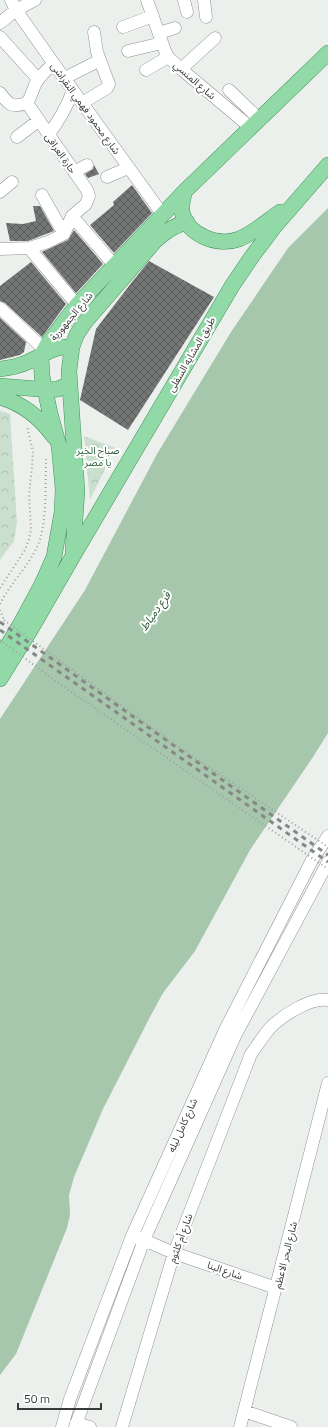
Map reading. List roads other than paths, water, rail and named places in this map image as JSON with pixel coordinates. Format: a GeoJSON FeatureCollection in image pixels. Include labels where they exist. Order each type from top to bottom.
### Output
{"type":"FeatureCollection","features":[{"type":"Feature","properties":{"kind":"main road","name":"شارع الجمهورية"},"geometry":{"type":"LineString","coordinates":[[43,353],[48,343],[77,305],[163,214],[328,52]]}},
{"type":"Feature","properties":{"kind":"main road","name":"طريق المشايه السفلى"},"geometry":{"type":"LineString","coordinates":[[73,556],[232,286],[275,226],[328,165]]}},
{"type":"Feature","properties":{"kind":"main road"},"geometry":{"type":"LineString","coordinates":[[185,191],[182,201],[182,212],[187,222],[196,233],[210,239],[224,242],[238,239],[251,232],[300,198]]}},
{"type":"Feature","properties":{"kind":"main road","name":"شارع الجمهورية"},"geometry":{"type":"LineString","coordinates":[[0,679],[73,556],[77,491],[69,371],[72,347],[77,334],[85,322],[155,241],[165,231],[187,222]]}},
{"type":"Feature","properties":{"kind":"main road"},"geometry":{"type":"LineString","coordinates":[[0,369],[12,368],[26,363],[43,353],[56,348],[64,346],[72,347]]}},
{"type":"Feature","properties":{"kind":"main road"},"geometry":{"type":"LineString","coordinates":[[0,658],[42,584],[54,557],[62,512],[63,489],[59,446],[42,376],[43,353]]}},
{"type":"Feature","properties":{"kind":"main road"},"geometry":{"type":"LineString","coordinates":[[0,386],[58,389],[70,384]]}},
{"type":"Feature","properties":{"kind":"main road"},"geometry":{"type":"LineString","coordinates":[[0,397],[18,404],[28,410],[49,430],[59,446]]}},
{"type":"Feature","properties":{"kind":"street"},"geometry":{"type":"LineString","coordinates":[[0,23],[14,5],[35,0]]}},
{"type":"Feature","properties":{"kind":"street","name":"شارع المنسي"},"geometry":{"type":"LineString","coordinates":[[147,0],[168,57],[181,69],[255,123]]}},
{"type":"Feature","properties":{"kind":"street"},"geometry":{"type":"LineString","coordinates":[[184,0],[187,12]]}},
{"type":"Feature","properties":{"kind":"street"},"geometry":{"type":"LineString","coordinates":[[204,0],[206,17]]}},
{"type":"Feature","properties":{"kind":"street","name":"شارع محمود فهمي النقراشى"},"geometry":{"type":"LineString","coordinates":[[14,5],[128,168],[163,214]]}},
{"type":"Feature","properties":{"kind":"street"},"geometry":{"type":"LineString","coordinates":[[123,26],[153,16]]}},
{"type":"Feature","properties":{"kind":"street"},"geometry":{"type":"LineString","coordinates":[[128,51],[160,38],[176,28]]}},
{"type":"Feature","properties":{"kind":"street"},"geometry":{"type":"LineString","coordinates":[[82,103],[109,86],[109,81],[100,60],[94,32]]}},
{"type":"Feature","properties":{"kind":"street"},"geometry":{"type":"LineString","coordinates":[[0,38],[38,79]]}},
{"type":"Feature","properties":{"kind":"street"},"geometry":{"type":"LineString","coordinates":[[181,69],[215,38]]}},
{"type":"Feature","properties":{"kind":"street"},"geometry":{"type":"LineString","coordinates":[[146,70],[168,57]]}},
{"type":"Feature","properties":{"kind":"street"},"geometry":{"type":"LineString","coordinates":[[64,78],[100,60]]}},
{"type":"Feature","properties":{"kind":"street"},"geometry":{"type":"LineString","coordinates":[[0,94],[9,104],[13,106],[27,103],[32,97],[38,79],[54,64]]}},
{"type":"Feature","properties":{"kind":"street"},"geometry":{"type":"LineString","coordinates":[[48,135],[59,122],[67,107],[73,90]]}},
{"type":"Feature","properties":{"kind":"street"},"geometry":{"type":"LineString","coordinates":[[229,90],[255,123]]}},
{"type":"Feature","properties":{"kind":"street","name":"حارة العراقى"},"geometry":{"type":"LineString","coordinates":[[27,103],[90,196],[86,204],[72,216]]}},
{"type":"Feature","properties":{"kind":"street"},"geometry":{"type":"LineString","coordinates":[[17,137],[38,121]]}},
{"type":"Feature","properties":{"kind":"street"},"geometry":{"type":"LineString","coordinates":[[74,172],[87,165]]}},
{"type":"Feature","properties":{"kind":"street"},"geometry":{"type":"LineString","coordinates":[[107,177],[128,168]]}},
{"type":"Feature","properties":{"kind":"street"},"geometry":{"type":"LineString","coordinates":[[0,192],[12,182]]}},
{"type":"Feature","properties":{"kind":"street"},"geometry":{"type":"LineString","coordinates":[[42,196],[64,234]]}},
{"type":"Feature","properties":{"kind":"street"},"geometry":{"type":"LineString","coordinates":[[0,249],[29,248],[48,242],[64,234],[72,216],[115,266]]}},
{"type":"Feature","properties":{"kind":"street"},"geometry":{"type":"LineString","coordinates":[[29,248],[77,305]]}},
{"type":"Feature","properties":{"kind":"street"},"geometry":{"type":"LineString","coordinates":[[0,308],[43,353]]}},
{"type":"Feature","properties":{"kind":"street","name":"شارع كامل ليله"},"geometry":{"type":"LineString","coordinates":[[62,1427],[70,1399],[132,1236],[225,1030],[312,860],[328,836]]}},
{"type":"Feature","properties":{"kind":"street","name":"شارع كامل ليله"},"geometry":{"type":"LineString","coordinates":[[75,1425],[144,1240],[234,1036],[328,862]]}},
{"type":"Feature","properties":{"kind":"street","name":"شارع أم كلثوم"},"geometry":{"type":"LineString","coordinates":[[122,1427],[174,1253],[251,1054],[270,1028],[289,1013],[308,1002],[328,1000]]}},
{"type":"Feature","properties":{"kind":"street","name":"شارع البحر الاعظم"},"geometry":{"type":"LineString","coordinates":[[240,1427],[328,1083]]}},
{"type":"Feature","properties":{"kind":"street","name":"شارع البنا"},"geometry":{"type":"LineString","coordinates":[[132,1236],[174,1253],[276,1288]]}},
{"type":"Feature","properties":{"kind":"street"},"geometry":{"type":"LineString","coordinates":[[244,1411],[291,1427]]}},
{"type":"Feature","properties":{"kind":"street"},"geometry":{"type":"LineString","coordinates":[[75,1425],[90,1427]]}},
{"type":"Feature","properties":{"kind":"water","name":"فرع دمياط"},"geometry":{"type":"Polygon","coordinates":[[[328,208],[328,733],[250,850],[195,951],[163,993],[151,1015],[103,1109],[74,1177],[69,1195],[70,1215],[67,1228],[16,1354],[0,1375],[0,719],[85,590],[157,454],[231,332],[288,248],[328,208]]]}},
{"type":"Feature","properties":{"kind":"railway"},"geometry":{"type":"LineString","coordinates":[[0,622],[328,855]]}},
{"type":"Feature","properties":{"kind":"railway"},"geometry":{"type":"LineString","coordinates":[[0,630],[328,862]]}},
{"type":"Feature","properties":{"kind":"park label","name":"صباح الخير يا مصر"},"geometry":{"type":"Point","coordinates":[98,456]}}]}
